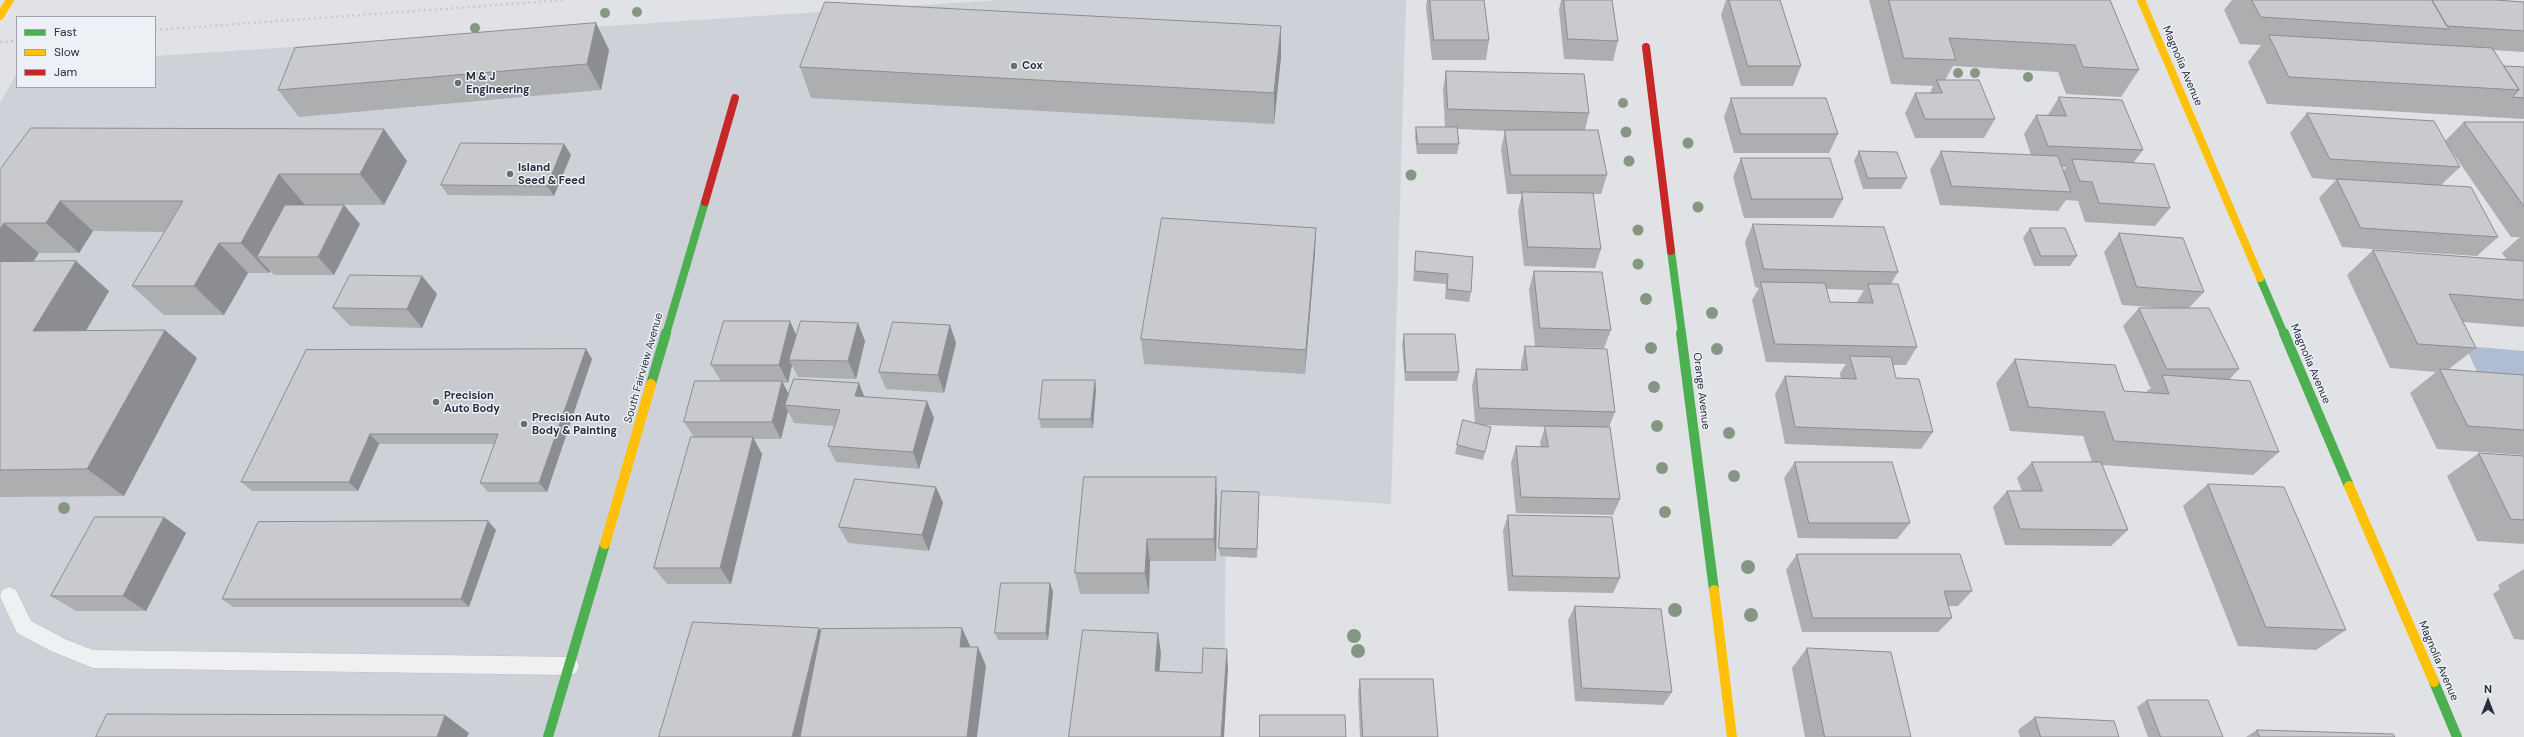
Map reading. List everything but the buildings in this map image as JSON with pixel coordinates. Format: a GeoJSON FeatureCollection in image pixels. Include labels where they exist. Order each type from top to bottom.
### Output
{"type":"FeatureCollection","features":[{"type":"Feature","properties":{"kind":"street"},"geometry":{"type":"LineString","coordinates":[[0,16],[10,0]]}},
{"type":"Feature","properties":{"kind":"street","name":"Magnolia Avenue"},"geometry":{"type":"LineString","coordinates":[[2141,0],[2457,737]]}},
{"type":"Feature","properties":{"kind":"street","name":"Orange Avenue"},"geometry":{"type":"LineString","coordinates":[[1646,47],[1732,737]]}},
{"type":"Feature","properties":{"kind":"street","name":"South Fairview Avenue"},"geometry":{"type":"LineString","coordinates":[[548,737],[734,98]]}},
{"type":"Feature","properties":{"kind":"lane"},"geometry":{"type":"LineString","coordinates":[[9,596],[24,627],[58,645],[93,659],[569,666]]}},
{"type":"Feature","properties":{"kind":"shaded area"},"geometry":{"type":"Polygon","coordinates":[[[1000,0],[1406,0],[1391,504],[1226,493],[1224,737],[0,737],[0,103],[16,75],[16,88],[156,88],[156,56],[1000,0]]]}},
{"type":"Feature","properties":{"kind":"water"},"geometry":{"type":"Polygon","coordinates":[[[2465,346],[2524,351],[2524,380],[2479,376],[2465,346]]]}},
{"type":"Feature","properties":{"kind":"railway"},"geometry":{"type":"LineString","coordinates":[[156,30],[565,0]]}},
{"type":"Feature","properties":{"kind":"railway"},"geometry":{"type":"LineString","coordinates":[[0,42],[16,41]]}},
{"type":"Feature","properties":{"kind":"traffic: fast"},"geometry":{"type":"LineString","coordinates":[[651,384],[705,202]]}},
{"type":"Feature","properties":{"kind":"traffic: fast"},"geometry":{"type":"LineString","coordinates":[[1671,251],[1714,590]]}},
{"type":"Feature","properties":{"kind":"traffic: fast"},"geometry":{"type":"LineString","coordinates":[[2260,278],[2349,486]]}},
{"type":"Feature","properties":{"kind":"traffic: fast"},"geometry":{"type":"LineString","coordinates":[[548,737],[605,544]]}},
{"type":"Feature","properties":{"kind":"traffic: fast"},"geometry":{"type":"LineString","coordinates":[[2434,682],[2457,737]]}},
{"type":"Feature","properties":{"kind":"traffic: slow"},"geometry":{"type":"LineString","coordinates":[[0,16],[10,0]]}},
{"type":"Feature","properties":{"kind":"traffic: slow"},"geometry":{"type":"LineString","coordinates":[[2141,0],[2260,278]]}},
{"type":"Feature","properties":{"kind":"traffic: slow"},"geometry":{"type":"LineString","coordinates":[[605,544],[651,384]]}},
{"type":"Feature","properties":{"kind":"traffic: slow"},"geometry":{"type":"LineString","coordinates":[[2349,486],[2434,682]]}},
{"type":"Feature","properties":{"kind":"traffic: slow"},"geometry":{"type":"LineString","coordinates":[[1714,590],[1732,737]]}},
{"type":"Feature","properties":{"kind":"traffic: jam"},"geometry":{"type":"LineString","coordinates":[[1646,47],[1671,251]]}},
{"type":"Feature","properties":{"kind":"traffic: jam"},"geometry":{"type":"LineString","coordinates":[[705,202],[735,98]]}},
{"type":"Feature","properties":{"kind":"place","name":"Cox"},"geometry":{"type":"Point","coordinates":[1014,66]}},
{"type":"Feature","properties":{"kind":"place","name":"M & J Engineering"},"geometry":{"type":"Point","coordinates":[458,83]}},
{"type":"Feature","properties":{"kind":"place","name":"Island Seed & Feed"},"geometry":{"type":"Point","coordinates":[510,174]}},
{"type":"Feature","properties":{"kind":"place","name":"Precision Auto Body"},"geometry":{"type":"Point","coordinates":[436,402]}},
{"type":"Feature","properties":{"kind":"place","name":"Precision Auto Body & Painting"},"geometry":{"type":"Point","coordinates":[524,424]}}]}
